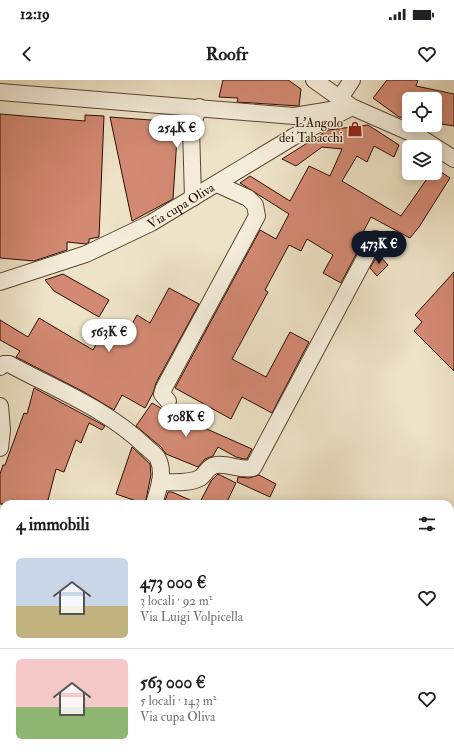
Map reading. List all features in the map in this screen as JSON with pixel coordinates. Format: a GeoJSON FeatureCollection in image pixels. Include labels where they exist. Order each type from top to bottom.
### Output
{"type":"FeatureCollection","features":[{"type":"Feature","properties":{"kind":"street"},"geometry":{"type":"LineString","coordinates":[[314,80],[346,102],[418,136],[454,159]]}},
{"type":"Feature","properties":{"kind":"street"},"geometry":{"type":"LineString","coordinates":[[346,102],[352,80]]}},
{"type":"Feature","properties":{"kind":"street"},"geometry":{"type":"LineString","coordinates":[[0,92],[200,107],[294,116],[346,102]]}},
{"type":"Feature","properties":{"kind":"street","name":"Via cupa Oliva"},"geometry":{"type":"LineString","coordinates":[[0,282],[86,254],[151,223],[293,137],[346,102]]}},
{"type":"Feature","properties":{"kind":"street"},"geometry":{"type":"LineString","coordinates":[[193,198],[191,128],[200,107]]}},
{"type":"Feature","properties":{"kind":"street"},"geometry":{"type":"LineString","coordinates":[[168,401],[162,394],[164,388],[257,216],[255,205],[248,198],[216,184]]}},
{"type":"Feature","properties":{"kind":"street"},"geometry":{"type":"LineString","coordinates":[[160,482],[182,482],[200,478],[211,466],[217,464],[244,470],[253,468],[375,239]]}},
{"type":"Feature","properties":{"kind":"street"},"geometry":{"type":"LineString","coordinates":[[0,367],[4,364],[9,364],[110,417],[138,439],[158,458],[160,482],[155,500]]}},
{"type":"Feature","properties":{"kind":"street"},"geometry":{"type":"LineString","coordinates":[[0,406],[2,430],[0,448]]}},
{"type":"Feature","properties":{"kind":"building"},"geometry":{"type":"Polygon","coordinates":[[[223,80],[288,80],[301,89],[299,106],[237,102],[238,98],[219,97],[223,80]]]}},
{"type":"Feature","properties":{"kind":"building"},"geometry":{"type":"Polygon","coordinates":[[[387,80],[418,80],[416,86],[454,94],[454,126],[442,124],[442,92],[402,92],[402,117],[399,117],[373,98],[387,80]]]}},
{"type":"Feature","properties":{"kind":"building"},"geometry":{"type":"Polygon","coordinates":[[[0,114],[85,121],[85,115],[104,116],[99,237],[89,239],[89,242],[86,244],[67,242],[67,250],[34,261],[0,258],[0,114]]]}},
{"type":"Feature","properties":{"kind":"building"},"geometry":{"type":"Polygon","coordinates":[[[110,117],[178,122],[173,199],[132,221],[110,117]]]}},
{"type":"Feature","properties":{"kind":"building"},"geometry":{"type":"Polygon","coordinates":[[[368,125],[399,145],[394,157],[374,146],[367,162],[357,156],[342,181],[401,216],[426,180],[442,180],[442,173],[450,178],[419,227],[410,238],[371,217],[361,236],[364,239],[341,283],[323,273],[333,255],[307,239],[301,251],[289,245],[265,290],[268,292],[232,359],[266,377],[290,332],[309,342],[272,413],[242,397],[231,419],[175,388],[260,230],[276,239],[289,214],[240,183],[250,176],[290,201],[309,166],[330,176],[342,149],[322,147],[296,166],[282,159],[328,130],[368,125]]]}},
{"type":"Feature","properties":{"kind":"building"},"geometry":{"type":"Polygon","coordinates":[[[378,254],[388,265],[377,276],[370,268],[378,254]]]}},
{"type":"Feature","properties":{"kind":"building"},"geometry":{"type":"Polygon","coordinates":[[[454,272],[454,371],[414,331],[422,322],[415,315],[454,272]]]}},
{"type":"Feature","properties":{"kind":"building"},"geometry":{"type":"Polygon","coordinates":[[[63,274],[109,300],[99,317],[54,291],[45,280],[63,274]]]}},
{"type":"Feature","properties":{"kind":"building"},"geometry":{"type":"Polygon","coordinates":[[[169,288],[199,304],[156,383],[153,393],[145,408],[122,395],[114,410],[84,392],[16,357],[20,351],[0,340],[0,320],[28,337],[39,318],[93,350],[103,331],[122,342],[137,315],[150,323],[169,288]]]}},
{"type":"Feature","properties":{"kind":"building"},"geometry":{"type":"Polygon","coordinates":[[[34,388],[105,426],[102,430],[89,423],[81,443],[76,440],[64,472],[56,469],[48,500],[0,500],[0,474],[3,465],[5,465],[24,413],[27,414],[34,388]]]}},
{"type":"Feature","properties":{"kind":"building"},"geometry":{"type":"Polygon","coordinates":[[[152,403],[164,410],[252,449],[247,459],[236,457],[218,447],[213,456],[205,459],[198,467],[166,454],[161,447],[136,426],[152,403]]]}},
{"type":"Feature","properties":{"kind":"building"},"geometry":{"type":"Polygon","coordinates":[[[132,447],[150,464],[151,475],[146,500],[133,500],[116,494],[132,447]]]}},
{"type":"Feature","properties":{"kind":"building"},"geometry":{"type":"Polygon","coordinates":[[[218,474],[236,483],[228,500],[201,500],[211,481],[218,474]]]}},
{"type":"Feature","properties":{"kind":"building"},"geometry":{"type":"Polygon","coordinates":[[[259,475],[276,484],[270,497],[237,482],[238,477],[249,478],[259,475]]]}},
{"type":"Feature","properties":{"kind":"building"},"geometry":{"type":"Polygon","coordinates":[[[168,492],[172,492],[190,500],[165,500],[168,492]]]}},
{"type":"Feature","properties":{"kind":"place","name":"L'Angolo dei Tabacchi"},"geometry":{"type":"Point","coordinates":[355,129]}}]}
